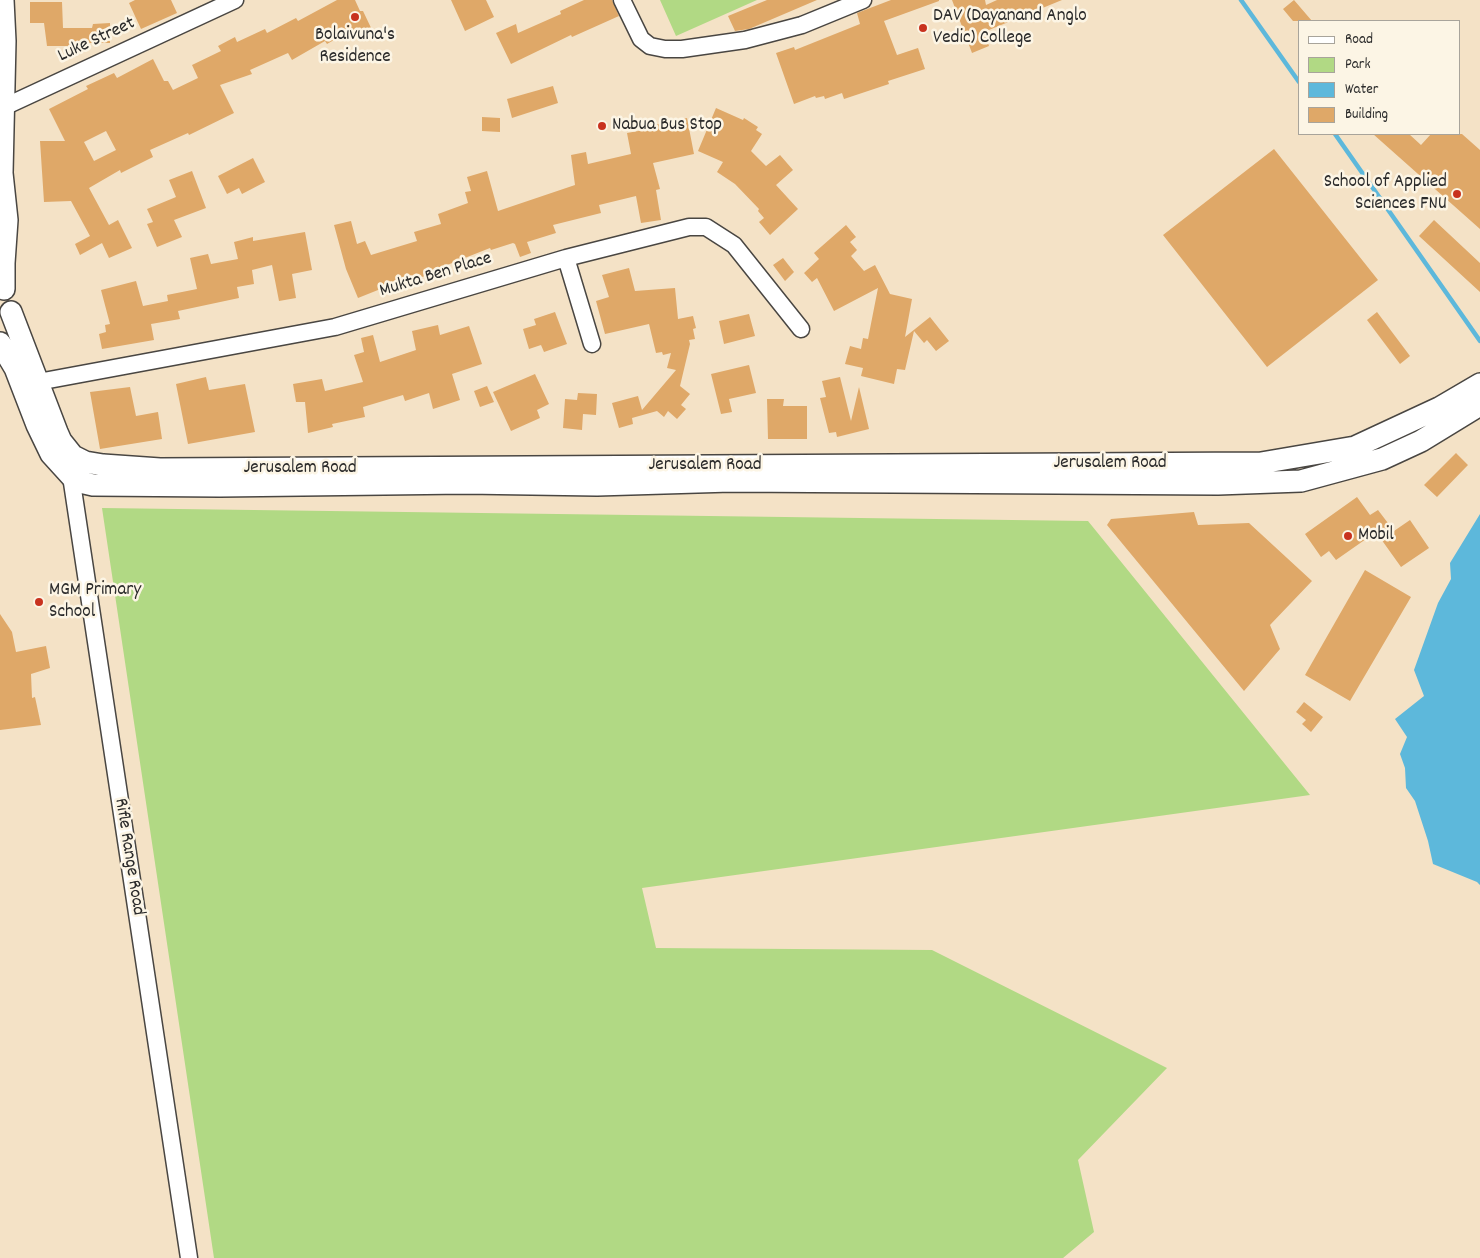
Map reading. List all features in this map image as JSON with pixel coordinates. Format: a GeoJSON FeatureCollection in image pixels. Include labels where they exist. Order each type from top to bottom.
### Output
{"type":"FeatureCollection","features":[{"type":"Feature","properties":{"kind":"main road"},"geometry":{"type":"LineString","coordinates":[[3,0],[5,41],[1,175],[7,220],[2,288],[11,300],[6,319],[38,382],[72,466]]}},
{"type":"Feature","properties":{"kind":"main road","name":"Jerusalem Road"},"geometry":{"type":"LineString","coordinates":[[0,343],[15,368],[37,425],[51,454],[72,466],[80,482],[94,485],[220,486],[466,483],[597,485],[731,481],[1218,484],[1301,481],[1382,459],[1421,441],[1480,405]]}},
{"type":"Feature","properties":{"kind":"main road"},"geometry":{"type":"LineString","coordinates":[[0,365],[37,425]]}},
{"type":"Feature","properties":{"kind":"main road","name":"Jerusalem Road"},"geometry":{"type":"LineString","coordinates":[[72,466],[85,462],[102,466],[160,469],[1262,463],[1355,447],[1439,408],[1480,384]]}},
{"type":"Feature","properties":{"kind":"street","name":"Luke Street"},"geometry":{"type":"LineString","coordinates":[[4,107],[235,0]]}},
{"type":"Feature","properties":{"kind":"street"},"geometry":{"type":"LineString","coordinates":[[622,0],[641,39],[650,46],[674,49],[745,40],[802,25],[864,0]]}},
{"type":"Feature","properties":{"kind":"street","name":"Mukta Ben Place"},"geometry":{"type":"LineString","coordinates":[[38,382],[335,327],[566,258],[689,227],[706,227],[734,245],[801,329]]}},
{"type":"Feature","properties":{"kind":"street"},"geometry":{"type":"LineString","coordinates":[[566,258],[592,344]]}},
{"type":"Feature","properties":{"kind":"street","name":"Rifle Range Road"},"geometry":{"type":"LineString","coordinates":[[72,466],[189,1258]]}},
{"type":"Feature","properties":{"kind":"green space"},"geometry":{"type":"Polygon","coordinates":[[[660,0],[757,0],[676,36],[660,0]]]}},
{"type":"Feature","properties":{"kind":"green space"},"geometry":{"type":"Polygon","coordinates":[[[102,508],[1088,521],[1310,795],[642,888],[656,948],[932,950],[1167,1068],[1078,1160],[1094,1232],[1063,1258],[214,1258],[102,508]]]}},
{"type":"Feature","properties":{"kind":"water"},"geometry":{"type":"Polygon","coordinates":[[[1480,514],[1480,885],[1477,882],[1433,864],[1428,841],[1415,801],[1406,788],[1405,768],[1400,754],[1407,737],[1395,719],[1424,696],[1414,670],[1438,603],[1451,579],[1450,563],[1480,514]]]}},
{"type":"Feature","properties":{"kind":"building"},"geometry":{"type":"Polygon","coordinates":[[[135,0],[171,0],[177,13],[141,29],[129,3],[135,0]]]}},
{"type":"Feature","properties":{"kind":"building"},"geometry":{"type":"Polygon","coordinates":[[[337,0],[355,0],[360,11],[363,11],[373,32],[360,38],[358,34],[348,39],[346,33],[327,44],[325,41],[292,60],[288,53],[250,70],[252,74],[220,85],[234,113],[189,135],[188,133],[150,150],[153,157],[121,173],[120,170],[89,188],[109,225],[118,220],[132,248],[109,258],[102,243],[80,255],[75,244],[90,236],[71,201],[44,202],[40,141],[65,141],[49,109],[88,89],[86,86],[114,73],[117,78],[153,59],[164,81],[168,81],[173,90],[198,78],[192,65],[221,51],[218,46],[235,37],[237,42],[265,29],[267,33],[296,18],[298,21],[337,0]],[[106,131],[84,142],[94,161],[116,150],[106,131]]]}},
{"type":"Feature","properties":{"kind":"building"},"geometry":{"type":"Polygon","coordinates":[[[451,0],[486,0],[494,17],[465,31],[451,0]]]}},
{"type":"Feature","properties":{"kind":"building"},"geometry":{"type":"Polygon","coordinates":[[[584,0],[612,0],[619,16],[572,37],[571,35],[511,64],[496,33],[516,24],[518,33],[561,14],[560,11],[584,0]]]}},
{"type":"Feature","properties":{"kind":"building"},"geometry":{"type":"Polygon","coordinates":[[[767,0],[817,0],[749,29],[735,31],[728,16],[767,0]]]}},
{"type":"Feature","properties":{"kind":"building"},"geometry":{"type":"Polygon","coordinates":[[[891,0],[939,0],[884,21],[897,55],[918,48],[925,69],[888,81],[889,84],[844,99],[842,93],[825,99],[824,96],[816,98],[815,96],[794,104],[776,53],[794,47],[795,50],[860,24],[857,13],[891,0]]]}},
{"type":"Feature","properties":{"kind":"building"},"geometry":{"type":"Polygon","coordinates":[[[952,0],[985,0],[986,5],[997,0],[1062,0],[984,32],[989,46],[972,53],[952,0]]]}},
{"type":"Feature","properties":{"kind":"building"},"geometry":{"type":"Polygon","coordinates":[[[1294,0],[1311,20],[1293,21],[1283,9],[1294,0]]]}},
{"type":"Feature","properties":{"kind":"building"},"geometry":{"type":"Polygon","coordinates":[[[30,2],[62,2],[63,28],[92,28],[93,24],[110,23],[110,43],[81,43],[81,46],[47,46],[44,23],[30,23],[30,2]]]}},
{"type":"Feature","properties":{"kind":"building"},"geometry":{"type":"Polygon","coordinates":[[[553,86],[558,103],[512,118],[507,99],[553,86]]]}},
{"type":"Feature","properties":{"kind":"building"},"geometry":{"type":"Polygon","coordinates":[[[716,108],[743,120],[744,118],[758,127],[756,130],[762,134],[751,151],[766,166],[780,155],[793,170],[776,185],[798,209],[770,235],[759,222],[764,218],[758,211],[759,209],[735,184],[717,172],[723,162],[698,151],[716,108]]]}},
{"type":"Feature","properties":{"kind":"building"},"geometry":{"type":"Polygon","coordinates":[[[482,117],[500,118],[500,132],[482,131],[482,117]]]}},
{"type":"Feature","properties":{"kind":"building"},"geometry":{"type":"Polygon","coordinates":[[[687,118],[694,154],[653,163],[660,189],[656,190],[661,220],[641,223],[636,196],[599,205],[601,213],[553,225],[556,233],[527,242],[531,253],[520,257],[513,243],[491,250],[490,248],[442,267],[443,271],[418,278],[417,275],[382,285],[383,288],[358,298],[346,269],[334,225],[351,221],[357,244],[365,241],[371,255],[417,241],[414,232],[441,224],[438,214],[468,203],[465,192],[471,191],[467,177],[487,171],[498,211],[575,185],[571,155],[586,152],[588,164],[631,154],[627,133],[655,128],[655,125],[687,118]]]}},
{"type":"Feature","properties":{"kind":"building"},"geometry":{"type":"Polygon","coordinates":[[[1462,134],[1480,150],[1480,229],[1374,135],[1410,135],[1421,145],[1430,135],[1462,134]]]}},
{"type":"Feature","properties":{"kind":"building"},"geometry":{"type":"Polygon","coordinates":[[[1274,149],[1378,280],[1267,367],[1163,235],[1274,149]]]}},
{"type":"Feature","properties":{"kind":"building"},"geometry":{"type":"Polygon","coordinates":[[[253,158],[265,182],[242,194],[239,188],[227,194],[218,176],[253,158]]]}},
{"type":"Feature","properties":{"kind":"building"},"geometry":{"type":"Polygon","coordinates":[[[192,171],[206,208],[174,220],[182,237],[157,247],[147,224],[153,222],[147,209],[176,197],[169,180],[192,171]]]}},
{"type":"Feature","properties":{"kind":"building"},"geometry":{"type":"Polygon","coordinates":[[[1434,220],[1480,263],[1480,292],[1419,236],[1434,220]]]}},
{"type":"Feature","properties":{"kind":"building"},"geometry":{"type":"Polygon","coordinates":[[[846,225],[856,237],[850,242],[857,250],[851,256],[864,271],[875,265],[890,294],[912,299],[905,337],[930,317],[949,341],[936,351],[927,340],[924,343],[914,331],[905,370],[897,369],[894,384],[861,376],[863,368],[845,364],[850,346],[861,349],[863,338],[868,339],[878,288],[834,311],[817,278],[812,282],[804,273],[819,259],[814,253],[846,225]]]}},
{"type":"Feature","properties":{"kind":"building"},"geometry":{"type":"Polygon","coordinates":[[[305,232],[312,270],[292,274],[296,298],[279,301],[272,265],[252,270],[254,284],[237,287],[239,298],[178,311],[180,319],[151,324],[154,340],[102,349],[99,334],[106,332],[105,325],[110,324],[101,290],[136,281],[143,306],[168,301],[167,295],[197,289],[190,258],[208,254],[211,264],[238,259],[234,242],[253,237],[253,241],[305,232]]]}},
{"type":"Feature","properties":{"kind":"building"},"geometry":{"type":"Polygon","coordinates":[[[783,258],[794,272],[785,281],[773,265],[783,258]]]}},
{"type":"Feature","properties":{"kind":"building"},"geometry":{"type":"Polygon","coordinates":[[[629,268],[635,291],[675,288],[678,319],[693,316],[696,328],[693,329],[695,339],[689,340],[690,344],[680,386],[690,394],[681,405],[686,409],[677,419],[668,411],[664,417],[657,411],[632,418],[633,424],[619,428],[612,403],[638,396],[642,410],[676,370],[667,368],[671,353],[663,355],[662,352],[656,353],[649,324],[605,334],[596,301],[609,297],[602,275],[629,268]]]}},
{"type":"Feature","properties":{"kind":"building"},"geometry":{"type":"Polygon","coordinates":[[[555,312],[567,344],[544,352],[541,345],[529,349],[523,329],[536,325],[534,319],[555,312]]]}},
{"type":"Feature","properties":{"kind":"building"},"geometry":{"type":"Polygon","coordinates":[[[1377,312],[1410,356],[1400,364],[1367,320],[1377,312]]]}},
{"type":"Feature","properties":{"kind":"building"},"geometry":{"type":"Polygon","coordinates":[[[749,314],[755,336],[724,344],[719,321],[749,314]]]}},
{"type":"Feature","properties":{"kind":"building"},"geometry":{"type":"Polygon","coordinates":[[[438,325],[440,335],[469,326],[482,364],[452,374],[460,400],[433,409],[429,393],[405,401],[403,395],[363,407],[365,417],[332,424],[333,427],[308,433],[305,402],[296,402],[293,384],[322,379],[325,391],[363,382],[354,355],[364,352],[361,338],[373,335],[380,362],[416,350],[412,331],[438,325]]]}},
{"type":"Feature","properties":{"kind":"building"},"geometry":{"type":"Polygon","coordinates":[[[749,365],[756,393],[729,399],[732,412],[721,414],[711,374],[749,365]]]}},
{"type":"Feature","properties":{"kind":"building"},"geometry":{"type":"Polygon","coordinates":[[[535,374],[549,404],[537,410],[540,418],[511,431],[493,392],[535,374]]]}},
{"type":"Feature","properties":{"kind":"building"},"geometry":{"type":"Polygon","coordinates":[[[206,377],[209,390],[245,384],[255,432],[188,444],[176,384],[206,377]]]}},
{"type":"Feature","properties":{"kind":"building"},"geometry":{"type":"Polygon","coordinates":[[[840,377],[851,421],[859,387],[869,429],[837,437],[836,432],[829,433],[820,398],[826,397],[822,381],[840,377]]]}},
{"type":"Feature","properties":{"kind":"building"},"geometry":{"type":"Polygon","coordinates":[[[487,386],[494,402],[480,407],[474,391],[487,386]]]}},
{"type":"Feature","properties":{"kind":"building"},"geometry":{"type":"Polygon","coordinates":[[[130,387],[136,416],[158,412],[162,439],[100,449],[90,392],[130,387]]]}},
{"type":"Feature","properties":{"kind":"building"},"geometry":{"type":"Polygon","coordinates":[[[578,393],[597,394],[596,415],[583,414],[582,430],[563,428],[565,399],[577,400],[578,393]]]}},
{"type":"Feature","properties":{"kind":"building"},"geometry":{"type":"Polygon","coordinates":[[[767,399],[784,399],[783,406],[807,406],[807,439],[768,439],[767,399]]]}},
{"type":"Feature","properties":{"kind":"building"},"geometry":{"type":"Polygon","coordinates":[[[1456,453],[1468,465],[1437,497],[1424,485],[1456,453]]]}},
{"type":"Feature","properties":{"kind":"building"},"geometry":{"type":"Polygon","coordinates":[[[1357,497],[1370,515],[1378,510],[1394,531],[1410,520],[1429,548],[1401,567],[1376,532],[1336,560],[1329,551],[1321,557],[1305,534],[1357,497]]]}},
{"type":"Feature","properties":{"kind":"building"},"geometry":{"type":"Polygon","coordinates":[[[1194,512],[1198,525],[1249,523],[1312,581],[1270,625],[1280,649],[1244,691],[1107,525],[1111,519],[1194,512]]]}},
{"type":"Feature","properties":{"kind":"building"},"geometry":{"type":"Polygon","coordinates":[[[1365,570],[1411,597],[1350,701],[1305,675],[1365,570]]]}},
{"type":"Feature","properties":{"kind":"building"},"geometry":{"type":"Polygon","coordinates":[[[0,614],[12,632],[16,652],[46,646],[50,668],[31,674],[32,698],[35,697],[41,725],[0,730],[0,614]]]}},
{"type":"Feature","properties":{"kind":"building"},"geometry":{"type":"Polygon","coordinates":[[[1304,702],[1323,717],[1311,732],[1302,724],[1306,720],[1296,712],[1304,702]]]}},
{"type":"Feature","properties":{"kind":"waterway"},"geometry":{"type":"LineString","coordinates":[[1241,0],[1298,81]]}},
{"type":"Feature","properties":{"kind":"waterway"},"geometry":{"type":"LineString","coordinates":[[1336,135],[1480,341]]}},
{"type":"Feature","properties":{"kind":"place","name":"Bolaivuna's Residence"},"geometry":{"type":"Point","coordinates":[355,17]}},
{"type":"Feature","properties":{"kind":"place","name":"DAV (Dayanand Anglo Vedic) College"},"geometry":{"type":"Point","coordinates":[923,28]}},
{"type":"Feature","properties":{"kind":"place","name":"Nabua Bus Stop"},"geometry":{"type":"Point","coordinates":[602,126]}},
{"type":"Feature","properties":{"kind":"place","name":"School of Applied Sciences FNU"},"geometry":{"type":"Point","coordinates":[1457,194]}},
{"type":"Feature","properties":{"kind":"place","name":"Mobil"},"geometry":{"type":"Point","coordinates":[1348,536]}},
{"type":"Feature","properties":{"kind":"place","name":"MGM Primary School"},"geometry":{"type":"Point","coordinates":[39,602]}}]}
